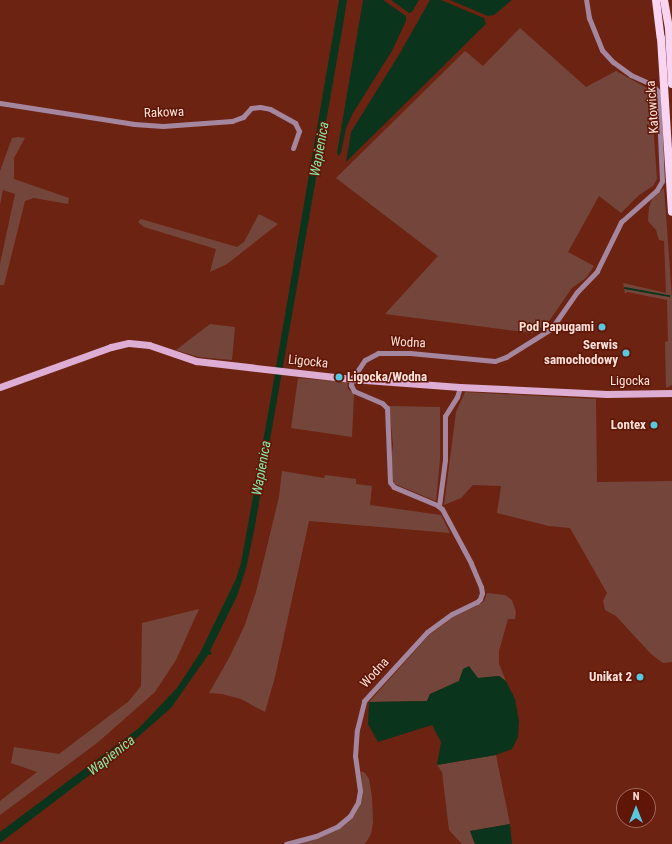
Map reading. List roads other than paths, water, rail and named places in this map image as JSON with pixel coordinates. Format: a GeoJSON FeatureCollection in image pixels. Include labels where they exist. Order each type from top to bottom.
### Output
{"type":"FeatureCollection","features":[{"type":"Feature","properties":{"kind":"main road","name":"Katowicka"},"geometry":{"type":"LineString","coordinates":[[656,0],[661,38],[672,212]]}},
{"type":"Feature","properties":{"kind":"main road","name":"Katowicka"},"geometry":{"type":"LineString","coordinates":[[664,0],[669,29],[672,84]]}},
{"type":"Feature","properties":{"kind":"street","name":"Wodna"},"geometry":{"type":"LineString","coordinates":[[352,379],[365,360],[378,352],[410,353],[495,361],[506,357],[551,329],[577,292],[597,272],[621,222],[657,190],[662,181],[658,91],[651,84],[631,74],[613,62],[602,50],[589,18],[586,0]]}},
{"type":"Feature","properties":{"kind":"street","name":"Rakowa"},"geometry":{"type":"LineString","coordinates":[[0,103],[134,124],[163,126],[232,121],[243,117],[251,108],[260,107],[270,109],[295,123],[299,131],[293,148]]}},
{"type":"Feature","properties":{"kind":"street","name":"Ligocka"},"geometry":{"type":"LineString","coordinates":[[0,387],[111,347],[129,343],[149,345],[196,362],[352,379],[460,388],[607,394],[672,393]]}},
{"type":"Feature","properties":{"kind":"street"},"geometry":{"type":"LineString","coordinates":[[352,379],[351,386],[354,391],[382,403],[387,408],[390,482],[394,487],[439,506],[445,460],[445,416],[460,388]]}},
{"type":"Feature","properties":{"kind":"street","name":"Wodna"},"geometry":{"type":"LineString","coordinates":[[286,844],[316,836],[338,826],[350,816],[358,802],[360,792],[355,756],[357,730],[364,701],[427,632],[452,614],[480,599],[482,587],[439,506]]}},
{"type":"Feature","properties":{"kind":"water","name":"Wapienica"},"geometry":{"type":"Polygon","coordinates":[[[339,0],[347,0],[342,31],[254,531],[246,569],[237,596],[210,651],[212,654],[208,655],[171,708],[124,749],[0,843],[0,832],[139,728],[177,688],[200,653],[236,579],[241,563],[269,408],[339,0]]]}},
{"type":"Feature","properties":{"kind":"water"},"geometry":{"type":"Polygon","coordinates":[[[363,0],[383,0],[406,16],[406,21],[392,51],[353,113],[346,128],[341,153],[338,156],[337,153],[363,0]]]}},
{"type":"Feature","properties":{"kind":"water"},"geometry":{"type":"Polygon","coordinates":[[[391,0],[419,0],[412,12],[409,13],[391,0]]]}},
{"type":"Feature","properties":{"kind":"water"},"geometry":{"type":"Polygon","coordinates":[[[430,0],[441,0],[484,18],[486,24],[346,162],[351,132],[400,53],[430,0]]]}},
{"type":"Feature","properties":{"kind":"water"},"geometry":{"type":"Polygon","coordinates":[[[450,0],[512,0],[494,15],[488,16],[450,0]]]}},
{"type":"Feature","properties":{"kind":"water"},"geometry":{"type":"Polygon","coordinates":[[[469,666],[478,678],[499,676],[506,681],[515,699],[519,721],[518,737],[512,749],[496,755],[437,765],[441,742],[432,725],[378,742],[368,724],[369,702],[427,701],[430,694],[459,681],[463,669],[469,666]]]}},
{"type":"Feature","properties":{"kind":"water"},"geometry":{"type":"Polygon","coordinates":[[[510,824],[512,844],[475,844],[470,831],[510,824]]]}},
{"type":"Feature","properties":{"kind":"waterway"},"geometry":{"type":"LineString","coordinates":[[625,288],[669,296]]}},
{"type":"Feature","properties":{"kind":"place","name":"Pod Papugami"},"geometry":{"type":"Point","coordinates":[602,327]}},
{"type":"Feature","properties":{"kind":"place","name":"Serwis samochodowy"},"geometry":{"type":"Point","coordinates":[626,353]}},
{"type":"Feature","properties":{"kind":"place","name":"Ligocka/Wodna"},"geometry":{"type":"Point","coordinates":[339,377]}},
{"type":"Feature","properties":{"kind":"place","name":"Lontex"},"geometry":{"type":"Point","coordinates":[654,425]}},
{"type":"Feature","properties":{"kind":"place","name":"Unikat 2"},"geometry":{"type":"Point","coordinates":[640,677]}}]}
